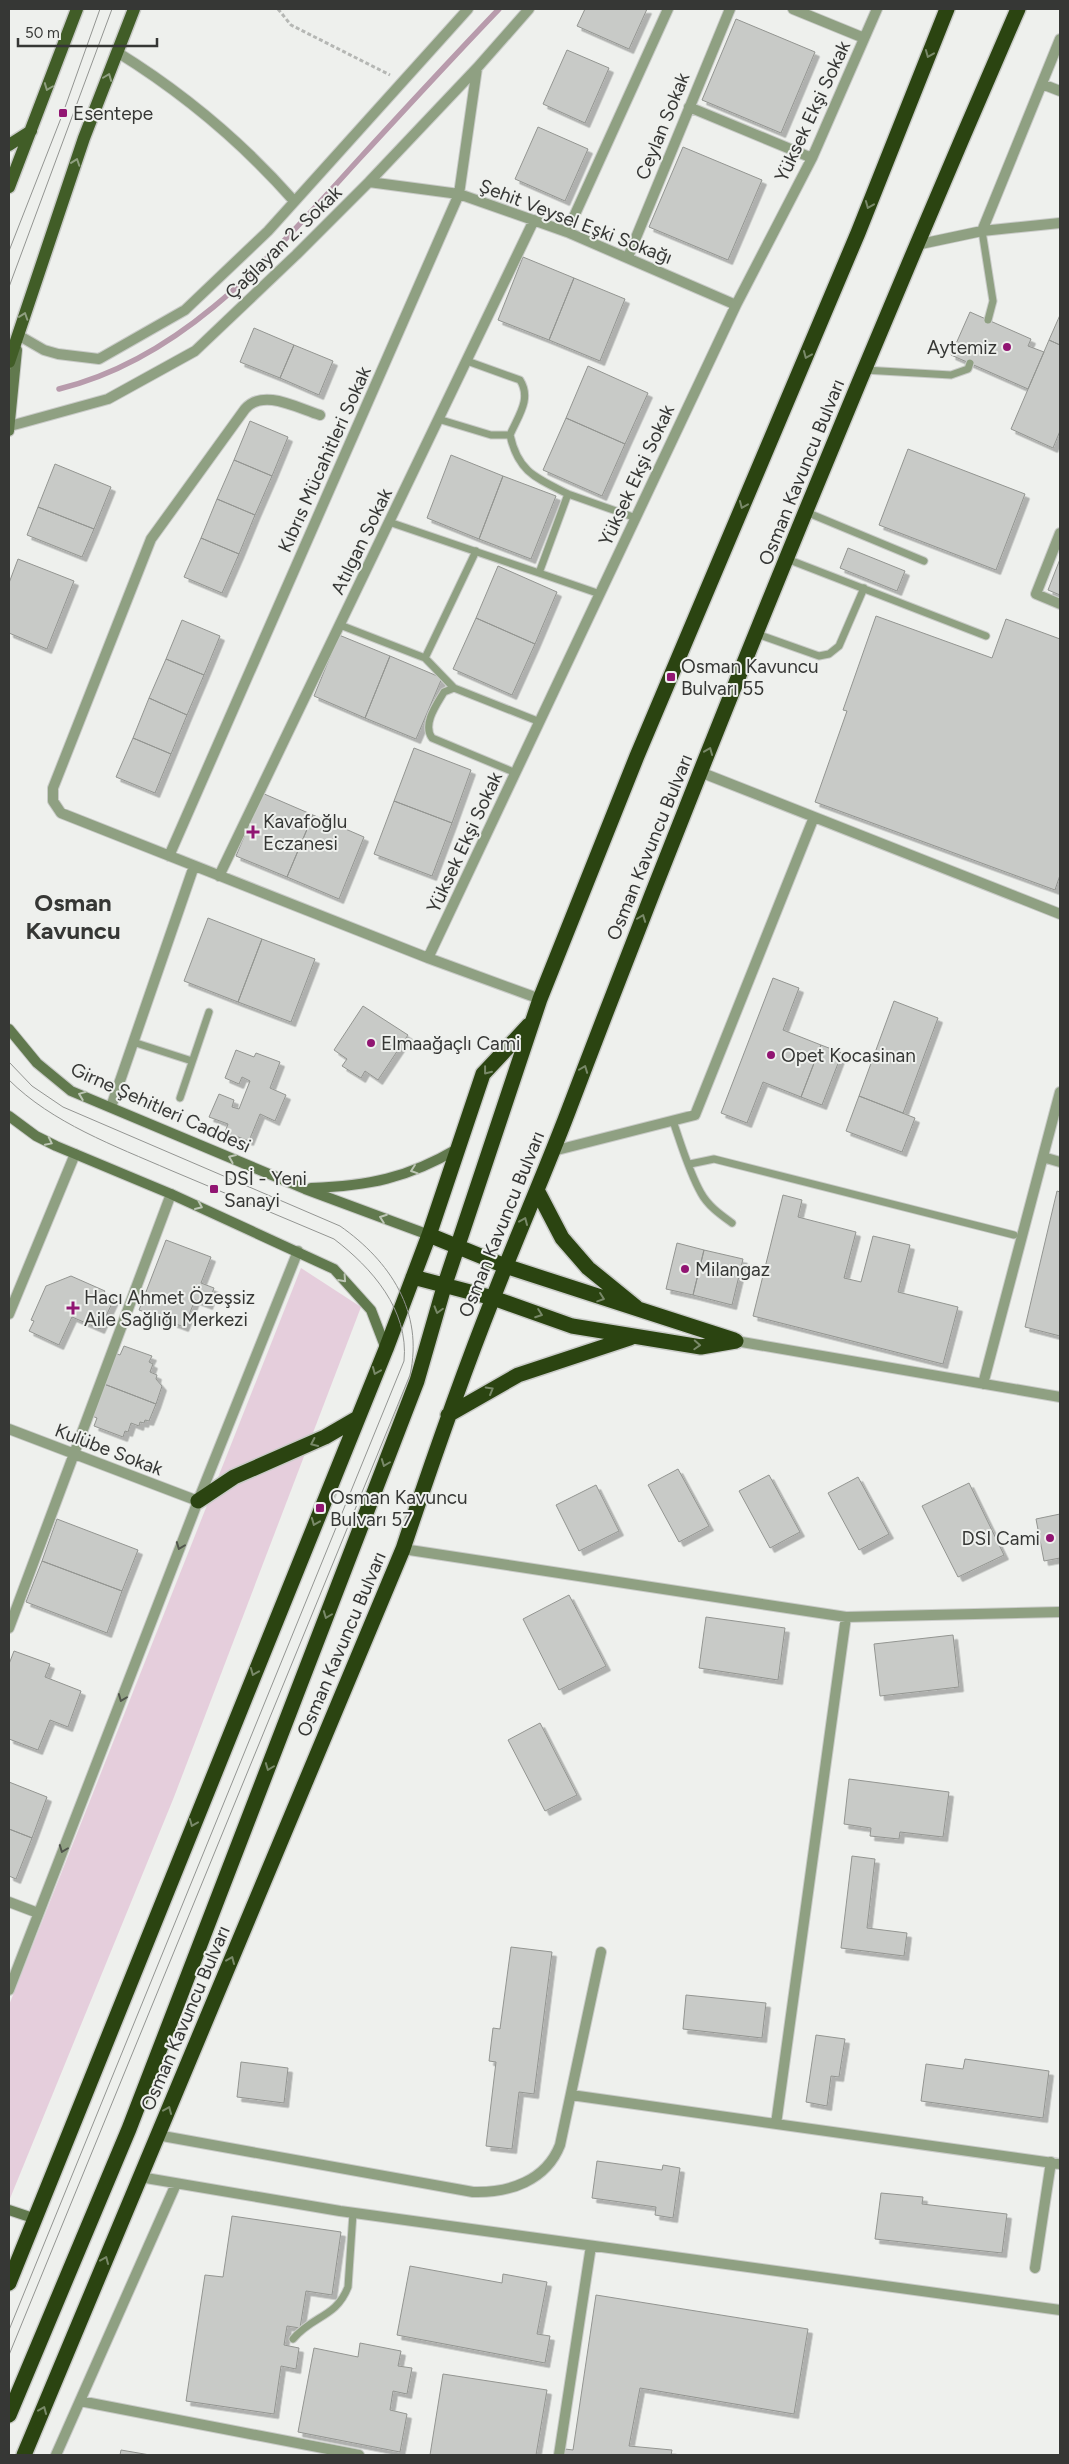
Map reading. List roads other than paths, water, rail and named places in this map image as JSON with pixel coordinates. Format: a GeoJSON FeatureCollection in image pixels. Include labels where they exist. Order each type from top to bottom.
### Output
{"type":"FeatureCollection","features":[{"type":"Feature","properties":{"kind":"highway","name":"Osman Kavuncu Bulvarı"},"geometry":{"type":"LineString","coordinates":[[9,2415],[140,2101],[417,1381],[444,1287],[540,999],[637,756],[858,233],[946,9]]}},
{"type":"Feature","properties":{"kind":"highway","name":"Osman Kavuncu Bulvarı"},"geometry":{"type":"LineString","coordinates":[[24,2455],[403,1549],[448,1415],[505,1266],[553,1152],[653,889],[864,370],[1018,9]]}},
{"type":"Feature","properties":{"kind":"highway"},"geometry":{"type":"LineString","coordinates":[[10,2275],[386,1349],[429,1234],[483,1074],[532,1022]]}},
{"type":"Feature","properties":{"kind":"highway"},"geometry":{"type":"LineString","coordinates":[[538,1190],[562,1238],[588,1268],[638,1310]]}},
{"type":"Feature","properties":{"kind":"highway"},"geometry":{"type":"LineString","coordinates":[[429,1234],[505,1266],[638,1310],[703,1328],[736,1341]]}},
{"type":"Feature","properties":{"kind":"highway"},"geometry":{"type":"LineString","coordinates":[[413,1277],[444,1287],[493,1298],[572,1326],[701,1347],[736,1341]]}},
{"type":"Feature","properties":{"kind":"highway"},"geometry":{"type":"LineString","coordinates":[[448,1415],[518,1375],[634,1337]]}},
{"type":"Feature","properties":{"kind":"highway"},"geometry":{"type":"LineString","coordinates":[[198,1501],[234,1477],[302,1448],[356,1419]]}},
{"type":"Feature","properties":{"kind":"main road"},"geometry":{"type":"LineString","coordinates":[[9,188],[77,9]]}},
{"type":"Feature","properties":{"kind":"main road"},"geometry":{"type":"LineString","coordinates":[[9,362],[13,331],[134,9]]}},
{"type":"Feature","properties":{"kind":"main road"},"geometry":{"type":"LineString","coordinates":[[9,145],[31,131]]}},
{"type":"Feature","properties":{"kind":"street","name":"Çağlayan 2. Sokak"},"geometry":{"type":"LineString","coordinates":[[13,331],[44,350],[58,354],[98,359],[185,310],[268,230],[468,9]]}},
{"type":"Feature","properties":{"kind":"street","name":"Çağlayan 2. Sokak"},"geometry":{"type":"LineString","coordinates":[[9,428],[108,399],[195,351],[296,255],[369,182],[477,68],[529,9]]}},
{"type":"Feature","properties":{"kind":"street"},"geometry":{"type":"LineString","coordinates":[[567,232],[668,9]]}},
{"type":"Feature","properties":{"kind":"street","name":"Ceylan Sokak"},"geometry":{"type":"LineString","coordinates":[[628,257],[730,9]]}},
{"type":"Feature","properties":{"kind":"street"},"geometry":{"type":"LineString","coordinates":[[794,9],[864,38]]}},
{"type":"Feature","properties":{"kind":"street","name":"Yüksek Ekşi Sokak"},"geometry":{"type":"LineString","coordinates":[[428,958],[736,305],[812,158],[877,9]]}},
{"type":"Feature","properties":{"kind":"street"},"geometry":{"type":"LineString","coordinates":[[982,231],[1060,39]]}},
{"type":"Feature","properties":{"kind":"street"},"geometry":{"type":"LineString","coordinates":[[117,52],[155,76],[205,113],[237,140],[294,201]]}},
{"type":"Feature","properties":{"kind":"street","name":"Kıbrıs Mücahitleri Sokak"},"geometry":{"type":"LineString","coordinates":[[169,856],[460,194],[477,68]]}},
{"type":"Feature","properties":{"kind":"street"},"geometry":{"type":"LineString","coordinates":[[1042,84],[1060,91]]}},
{"type":"Feature","properties":{"kind":"street"},"geometry":{"type":"LineString","coordinates":[[689,107],[812,158]]}},
{"type":"Feature","properties":{"kind":"street","name":"Şehit Veysel Eşki Sokağı"},"geometry":{"type":"LineString","coordinates":[[369,182],[460,194],[567,232],[736,305]]}},
{"type":"Feature","properties":{"kind":"street","name":"Atılgan Sokak"},"geometry":{"type":"LineString","coordinates":[[219,876],[534,220]]}},
{"type":"Feature","properties":{"kind":"street"},"geometry":{"type":"LineString","coordinates":[[916,245],[982,231],[1060,223]]}},
{"type":"Feature","properties":{"kind":"street"},"geometry":{"type":"LineString","coordinates":[[9,428],[13,331]]}},
{"type":"Feature","properties":{"kind":"street"},"geometry":{"type":"LineString","coordinates":[[320,415],[265,398],[253,401],[245,409],[151,539],[52,788],[53,801],[61,813],[428,958],[540,999]]}},
{"type":"Feature","properties":{"kind":"street"},"geometry":{"type":"LineString","coordinates":[[1060,533],[1036,594],[1060,604]]}},
{"type":"Feature","properties":{"kind":"street"},"geometry":{"type":"LineString","coordinates":[[700,772],[1060,914]]}},
{"type":"Feature","properties":{"kind":"street"},"geometry":{"type":"LineString","coordinates":[[553,1152],[695,1115],[814,817]]}},
{"type":"Feature","properties":{"kind":"street"},"geometry":{"type":"LineString","coordinates":[[111,1107],[194,866]]}},
{"type":"Feature","properties":{"kind":"street","name":"Girne Şehitleri Caddesi"},"geometry":{"type":"LineString","coordinates":[[9,1029],[22,1047],[53,1078],[70,1091],[306,1189],[429,1234]]}},
{"type":"Feature","properties":{"kind":"street"},"geometry":{"type":"LineString","coordinates":[[982,1384],[1060,1092]]}},
{"type":"Feature","properties":{"kind":"street"},"geometry":{"type":"LineString","coordinates":[[9,1116],[36,1136],[171,1194],[334,1269],[371,1310],[386,1349]]}},
{"type":"Feature","properties":{"kind":"street"},"geometry":{"type":"LineString","coordinates":[[306,1189],[369,1184],[428,1166],[458,1148]]}},
{"type":"Feature","properties":{"kind":"street"},"geometry":{"type":"LineString","coordinates":[[9,1314],[75,1154]]}},
{"type":"Feature","properties":{"kind":"street"},"geometry":{"type":"LineString","coordinates":[[1043,1157],[1060,1162]]}},
{"type":"Feature","properties":{"kind":"street"},"geometry":{"type":"LineString","coordinates":[[9,1628],[171,1194]]}},
{"type":"Feature","properties":{"kind":"street"},"geometry":{"type":"LineString","coordinates":[[9,1990],[198,1501],[298,1251]]}},
{"type":"Feature","properties":{"kind":"street"},"geometry":{"type":"LineString","coordinates":[[736,1341],[1060,1398]]}},
{"type":"Feature","properties":{"kind":"street","name":"Kulübe Sokak"},"geometry":{"type":"LineString","coordinates":[[9,1430],[198,1501]]}},
{"type":"Feature","properties":{"kind":"street"},"geometry":{"type":"LineString","coordinates":[[403,1549],[846,1617],[1060,1612]]}},
{"type":"Feature","properties":{"kind":"street"},"geometry":{"type":"LineString","coordinates":[[776,2124],[846,1617]]}},
{"type":"Feature","properties":{"kind":"street"},"geometry":{"type":"LineString","coordinates":[[9,1902],[38,1913]]}},
{"type":"Feature","properties":{"kind":"street"},"geometry":{"type":"LineString","coordinates":[[157,2135],[486,2192],[523,2184],[540,2174],[552,2163],[560,2145],[601,1952]]}},
{"type":"Feature","properties":{"kind":"street"},"geometry":{"type":"LineString","coordinates":[[570,2095],[1056,2163],[1035,2268]]}},
{"type":"Feature","properties":{"kind":"street"},"geometry":{"type":"LineString","coordinates":[[140,2177],[353,2213],[1060,2310]]}},
{"type":"Feature","properties":{"kind":"street"},"geometry":{"type":"LineString","coordinates":[[56,2455],[176,2184]]}},
{"type":"Feature","properties":{"kind":"street"},"geometry":{"type":"LineString","coordinates":[[9,2210],[33,2218]]}},
{"type":"Feature","properties":{"kind":"street"},"geometry":{"type":"LineString","coordinates":[[559,2455],[590,2246]]}},
{"type":"Feature","properties":{"kind":"street"},"geometry":{"type":"LineString","coordinates":[[80,2401],[359,2455]]}},
{"type":"Feature","properties":{"kind":"lane"},"geometry":{"type":"LineString","coordinates":[[982,231],[993,301],[988,320]]}},
{"type":"Feature","properties":{"kind":"lane"},"geometry":{"type":"LineString","coordinates":[[467,361],[520,380],[523,385],[526,399],[510,435],[517,458],[524,468],[534,477],[568,494],[636,518]]}},
{"type":"Feature","properties":{"kind":"lane"},"geometry":{"type":"LineString","coordinates":[[864,370],[951,375],[968,369],[970,363]]}},
{"type":"Feature","properties":{"kind":"lane"},"geometry":{"type":"LineString","coordinates":[[438,419],[491,435],[510,435]]}},
{"type":"Feature","properties":{"kind":"lane"},"geometry":{"type":"LineString","coordinates":[[540,572],[568,494]]}},
{"type":"Feature","properties":{"kind":"lane"},"geometry":{"type":"LineString","coordinates":[[806,512],[924,561]]}},
{"type":"Feature","properties":{"kind":"lane"},"geometry":{"type":"LineString","coordinates":[[389,522],[600,594]]}},
{"type":"Feature","properties":{"kind":"lane"},"geometry":{"type":"LineString","coordinates":[[425,658],[476,552]]}},
{"type":"Feature","properties":{"kind":"lane"},"geometry":{"type":"LineString","coordinates":[[787,559],[986,636]]}},
{"type":"Feature","properties":{"kind":"lane"},"geometry":{"type":"LineString","coordinates":[[757,634],[819,656],[829,654],[839,646],[864,588]]}},
{"type":"Feature","properties":{"kind":"lane"},"geometry":{"type":"LineString","coordinates":[[340,625],[425,658],[454,688],[540,722]]}},
{"type":"Feature","properties":{"kind":"lane"},"geometry":{"type":"LineString","coordinates":[[454,688],[444,692],[435,707],[428,725],[430,734],[436,740],[516,773]]}},
{"type":"Feature","properties":{"kind":"lane"},"geometry":{"type":"LineString","coordinates":[[180,1098],[209,1012]]}},
{"type":"Feature","properties":{"kind":"lane"},"geometry":{"type":"LineString","coordinates":[[133,1042],[192,1061]]}},
{"type":"Feature","properties":{"kind":"lane"},"geometry":{"type":"LineString","coordinates":[[674,1121],[684,1152],[702,1194],[714,1209],[732,1223]]}},
{"type":"Feature","properties":{"kind":"lane"},"geometry":{"type":"LineString","coordinates":[[690,1164],[714,1159],[1014,1235]]}},
{"type":"Feature","properties":{"kind":"lane"},"geometry":{"type":"LineString","coordinates":[[293,2339],[302,2329],[337,2308],[344,2298],[348,2287],[353,2213]]}},
{"type":"Feature","properties":{"kind":"waterway"},"geometry":{"type":"LineString","coordinates":[[59,389],[105,374],[148,353],[188,327],[226,297],[295,229],[499,9]]}},
{"type":"Feature","properties":{"kind":"tram line"},"geometry":{"type":"LineString","coordinates":[[9,251],[63,113],[100,9]]}},
{"type":"Feature","properties":{"kind":"tram line"},"geometry":{"type":"LineString","coordinates":[[9,287],[112,9]]}},
{"type":"Feature","properties":{"kind":"tram line"},"geometry":{"type":"LineString","coordinates":[[9,1062],[32,1086],[63,1107],[340,1226],[374,1255],[388,1272],[399,1290],[407,1309],[412,1330],[413,1352],[410,1375],[9,2355]]}},
{"type":"Feature","properties":{"kind":"tram line"},"geometry":{"type":"LineString","coordinates":[[9,1080],[45,1109],[85,1132],[334,1239],[362,1263],[385,1292],[401,1324],[404,1342],[404,1361],[9,2330]]}},
{"type":"Feature","properties":{"kind":"place","name":"Esentepe"},"geometry":{"type":"Point","coordinates":[63,113]}},
{"type":"Feature","properties":{"kind":"place","name":"Aytemiz"},"geometry":{"type":"Point","coordinates":[1007,347]}},
{"type":"Feature","properties":{"kind":"place","name":"Osman Kavuncu Bulvarı 55"},"geometry":{"type":"Point","coordinates":[671,677]}},
{"type":"Feature","properties":{"kind":"place","name":"Kavafoğlu Eczanesi"},"geometry":{"type":"Point","coordinates":[253,832]}},
{"type":"Feature","properties":{"kind":"place","name":"Elmaağaçlı Cami"},"geometry":{"type":"Point","coordinates":[371,1043]}},
{"type":"Feature","properties":{"kind":"place","name":"Opet Kocasinan"},"geometry":{"type":"Point","coordinates":[771,1055]}},
{"type":"Feature","properties":{"kind":"place","name":"DSİ - Yeni Sanayi"},"geometry":{"type":"Point","coordinates":[214,1189]}},
{"type":"Feature","properties":{"kind":"place","name":"Milangaz"},"geometry":{"type":"Point","coordinates":[685,1269]}},
{"type":"Feature","properties":{"kind":"place","name":"Hacı Ahmet Özeşsiz Aile Sağlığı Merkezi"},"geometry":{"type":"Point","coordinates":[73,1308]}},
{"type":"Feature","properties":{"kind":"place","name":"Osman Kavuncu Bulvarı 57"},"geometry":{"type":"Point","coordinates":[320,1508]}},
{"type":"Feature","properties":{"kind":"place","name":"DSI Cami"},"geometry":{"type":"Point","coordinates":[1050,1538]}},
{"type":"Feature","properties":{"kind":"district","name":"Osman Kavuncu"},"geometry":{"type":"Point","coordinates":[73,917]}}]}
